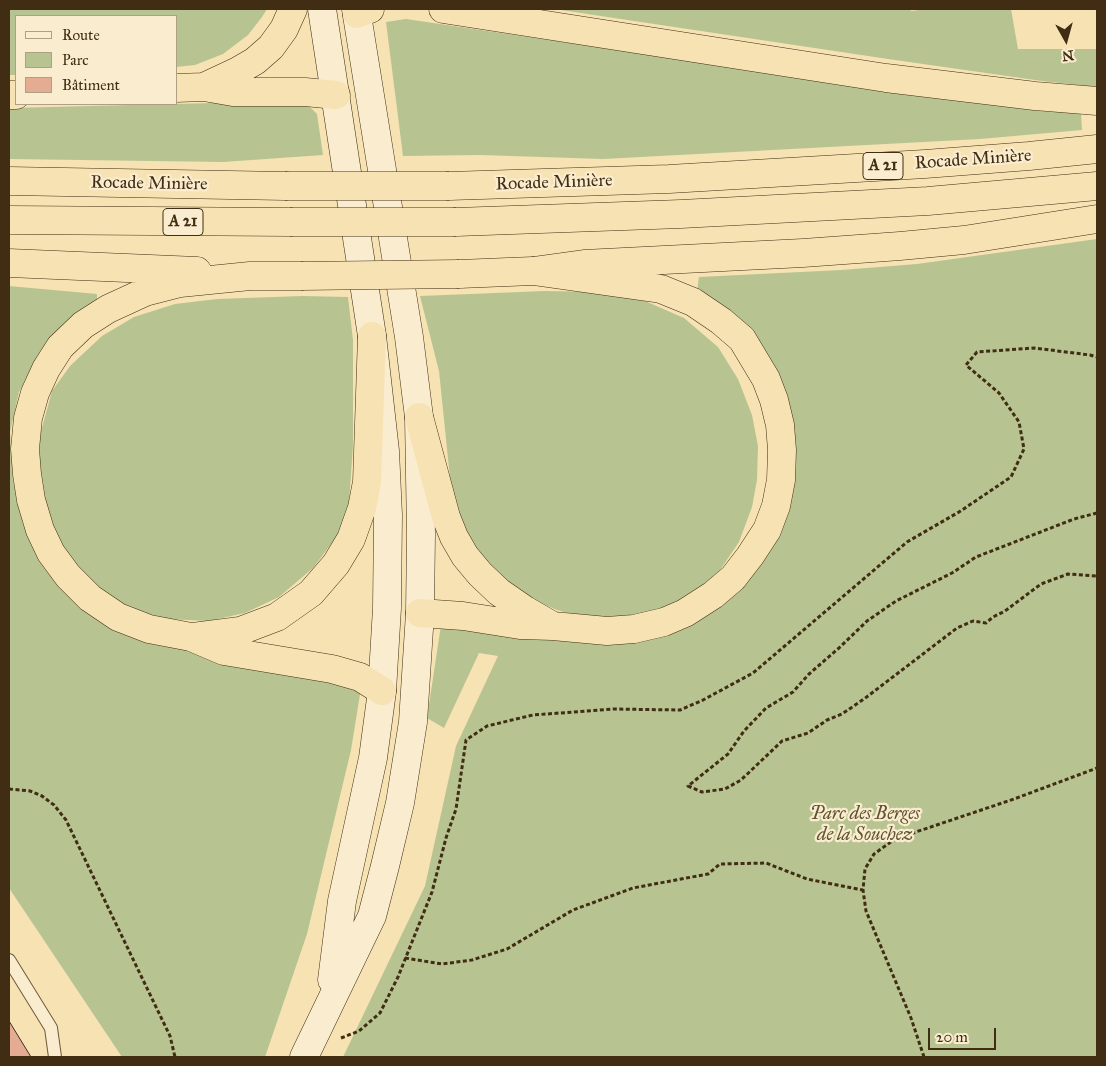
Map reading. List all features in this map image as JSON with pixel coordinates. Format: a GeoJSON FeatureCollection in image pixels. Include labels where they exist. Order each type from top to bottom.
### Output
{"type":"FeatureCollection","features":[{"type":"Feature","properties":{"kind":"highway"},"geometry":{"type":"LineString","coordinates":[[204,87],[236,72],[254,61],[271,47],[284,29],[293,9]]}},
{"type":"Feature","properties":{"kind":"highway"},"geometry":{"type":"LineString","coordinates":[[447,9],[886,78],[1035,96],[1097,101]]}},
{"type":"Feature","properties":{"kind":"highway"},"geometry":{"type":"LineString","coordinates":[[178,88],[204,87],[233,92],[306,92],[336,95]]}},
{"type":"Feature","properties":{"kind":"highway","name":"Rocade Minière"},"geometry":{"type":"LineString","coordinates":[[9,181],[285,186],[449,186],[669,179],[925,164],[1097,149]]}},
{"type":"Feature","properties":{"kind":"highway","name":"Rocade Minière"},"geometry":{"type":"LineString","coordinates":[[9,220],[456,222],[682,214],[928,201],[1097,186]]}},
{"type":"Feature","properties":{"kind":"highway"},"geometry":{"type":"LineString","coordinates":[[382,691],[360,677],[332,669],[224,651],[191,638],[149,629],[118,617],[90,598],[68,576],[51,553],[40,530],[31,500],[25,449],[28,418],[42,377],[60,347],[83,325],[108,309],[145,292],[180,283],[250,276],[460,274],[533,271],[584,264],[804,254],[964,240],[1097,219]]}},
{"type":"Feature","properties":{"kind":"highway"},"geometry":{"type":"LineString","coordinates":[[9,263],[181,269],[250,276]]}},
{"type":"Feature","properties":{"kind":"highway"},"geometry":{"type":"LineString","coordinates":[[420,613],[463,616],[520,625],[607,631],[634,629],[664,622],[685,613],[713,595],[733,578],[767,530],[778,497],[781,480],[782,450],[780,425],[774,400],[766,379],[754,356],[742,339],[721,321],[693,302],[661,289],[533,271]]}},
{"type":"Feature","properties":{"kind":"highway"},"geometry":{"type":"LineString","coordinates":[[191,638],[240,631],[277,617],[311,593],[336,564],[351,540],[362,508],[367,482],[372,336]]}},
{"type":"Feature","properties":{"kind":"highway"},"geometry":{"type":"LineString","coordinates":[[419,417],[446,517],[454,537],[465,556],[499,592],[553,626]]}},
{"type":"Feature","properties":{"kind":"main road"},"geometry":{"type":"LineString","coordinates":[[322,9],[372,336],[385,451],[388,506],[385,651],[382,691],[373,758],[342,901],[330,1001]]}},
{"type":"Feature","properties":{"kind":"main road"},"geometry":{"type":"LineString","coordinates":[[330,52],[361,10]]}},
{"type":"Feature","properties":{"kind":"main road"},"geometry":{"type":"LineString","coordinates":[[304,1057],[372,916],[400,803],[413,722],[420,613],[419,417],[408,327],[377,142],[361,10]]}},
{"type":"Feature","properties":{"kind":"main road"},"geometry":{"type":"LineString","coordinates":[[336,95],[359,112],[377,142]]}},
{"type":"Feature","properties":{"kind":"main road"},"geometry":{"type":"LineString","coordinates":[[385,651],[408,621],[420,613]]}},
{"type":"Feature","properties":{"kind":"main road"},"geometry":{"type":"LineString","coordinates":[[382,691],[399,715],[406,763]]}},
{"type":"Feature","properties":{"kind":"lane"},"geometry":{"type":"LineString","coordinates":[[9,960],[51,1028],[55,1057]]}},
{"type":"Feature","properties":{"kind":"path"},"geometry":{"type":"LineString","coordinates":[[338,1039],[359,1031],[380,1013],[405,958],[432,892],[446,838],[456,809],[466,740],[487,726],[532,715],[614,709],[680,710],[704,700],[752,673],[907,542],[959,512],[1011,477],[1024,449],[1019,422],[998,392],[966,365],[978,352],[1034,348],[1097,357]]}},
{"type":"Feature","properties":{"kind":"path"},"geometry":{"type":"LineString","coordinates":[[1097,513],[1074,519],[976,557],[952,573],[896,601],[867,621],[809,674],[793,692],[766,708],[744,731],[728,754],[688,786],[702,792],[725,789],[741,780],[782,741],[808,733],[827,720],[842,714],[957,628],[972,621],[986,623],[1041,584],[1068,574],[1097,576]]}},
{"type":"Feature","properties":{"kind":"path"},"geometry":{"type":"LineString","coordinates":[[924,1057],[911,1018],[866,911],[863,890],[865,869],[874,854],[895,839],[1014,799],[1097,768]]}},
{"type":"Feature","properties":{"kind":"path"},"geometry":{"type":"LineString","coordinates":[[9,789],[30,791],[42,796],[54,805],[66,820],[170,1036],[175,1057]]}},
{"type":"Feature","properties":{"kind":"path"},"geometry":{"type":"LineString","coordinates":[[405,958],[442,964],[472,960],[507,949],[573,910],[633,888],[708,874],[720,864],[766,863],[808,879],[863,890]]}},
{"type":"Feature","properties":{"kind":"green space"},"geometry":{"type":"Polygon","coordinates":[[[9,9],[267,9],[248,35],[223,54],[195,65],[178,67],[178,15],[15,15],[15,75],[9,75],[9,9]]]}},
{"type":"Feature","properties":{"kind":"green space"},"geometry":{"type":"Polygon","coordinates":[[[554,9],[910,9],[911,11],[927,9],[1011,9],[1018,49],[1097,49],[1097,87],[888,59],[554,9]]]}},
{"type":"Feature","properties":{"kind":"green space"},"geometry":{"type":"Polygon","coordinates":[[[406,19],[970,102],[1040,111],[1081,113],[1082,130],[980,139],[603,159],[480,155],[403,156],[386,22],[406,19]]]}},
{"type":"Feature","properties":{"kind":"green space"},"geometry":{"type":"Polygon","coordinates":[[[295,101],[308,105],[317,114],[323,155],[223,162],[9,159],[9,108],[295,101]]]}},
{"type":"Feature","properties":{"kind":"green space","name":"Parc des Berges de la Souchez"},"geometry":{"type":"Polygon","coordinates":[[[1097,239],[1097,1057],[343,1057],[425,886],[456,746],[498,656],[479,653],[444,728],[427,718],[441,625],[592,642],[752,575],[792,445],[697,292],[699,277],[917,264],[1097,239]]]}},
{"type":"Feature","properties":{"kind":"green space"},"geometry":{"type":"Polygon","coordinates":[[[9,286],[97,294],[97,301],[76,315],[41,350],[19,392],[10,432],[13,480],[23,524],[41,562],[72,596],[361,688],[351,750],[307,934],[265,1057],[122,1057],[9,888],[9,286]]]}},
{"type":"Feature","properties":{"kind":"green space"},"geometry":{"type":"Polygon","coordinates":[[[545,291],[597,292],[645,301],[684,318],[718,347],[738,379],[752,415],[758,446],[757,480],[752,507],[739,542],[720,570],[695,593],[655,611],[622,617],[590,619],[557,610],[526,597],[496,573],[471,543],[458,513],[450,478],[439,371],[420,296],[545,291]]]}},
{"type":"Feature","properties":{"kind":"green space"},"geometry":{"type":"Polygon","coordinates":[[[302,296],[348,297],[353,340],[353,444],[349,504],[338,535],[313,568],[279,597],[245,613],[208,621],[167,619],[129,608],[97,587],[73,564],[54,536],[39,476],[40,435],[52,391],[70,366],[102,336],[134,317],[175,304],[217,299],[302,296]]]}},
{"type":"Feature","properties":{"kind":"building"},"geometry":{"type":"Polygon","coordinates":[[[9,1021],[31,1057],[9,1057],[9,1021]]]}}]}
